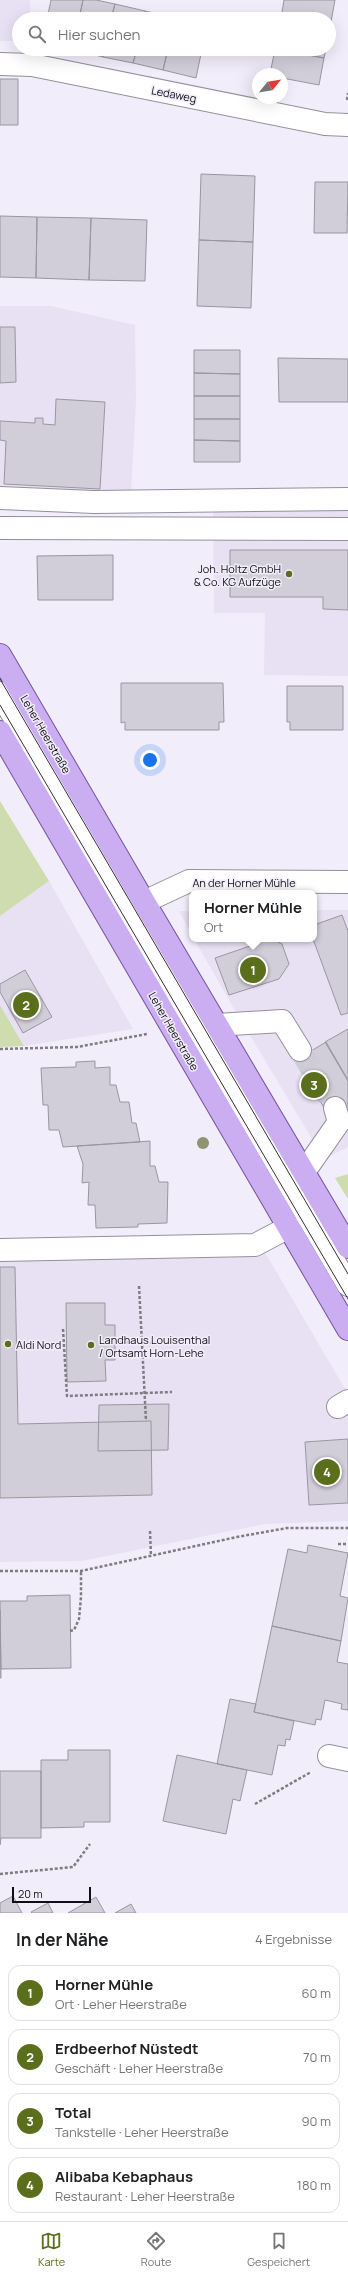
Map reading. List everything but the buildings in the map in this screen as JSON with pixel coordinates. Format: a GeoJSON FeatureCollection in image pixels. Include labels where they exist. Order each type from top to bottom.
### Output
{"type":"FeatureCollection","features":[{"type":"Feature","properties":{"kind":"main road","name":"Leher Heerstraße"},"geometry":{"type":"LineString","coordinates":[[0,654],[144,902],[348,1247]]}},
{"type":"Feature","properties":{"kind":"main road","name":"Leher Heerstraße"},"geometry":{"type":"LineString","coordinates":[[0,732],[348,1329]]}},
{"type":"Feature","properties":{"kind":"street","name":"Ledaweg"},"geometry":{"type":"LineString","coordinates":[[0,64],[32,65],[325,124],[348,125]]}},
{"type":"Feature","properties":{"kind":"street"},"geometry":{"type":"LineString","coordinates":[[0,498],[94,502],[348,499]]}},
{"type":"Feature","properties":{"kind":"street"},"geometry":{"type":"LineString","coordinates":[[0,528],[348,528]]}},
{"type":"Feature","properties":{"kind":"street"},"geometry":{"type":"LineString","coordinates":[[0,693],[348,1285]]}},
{"type":"Feature","properties":{"kind":"street","name":"An der Horner Mühle"},"geometry":{"type":"LineString","coordinates":[[144,902],[189,881],[348,882]]}},
{"type":"Feature","properties":{"kind":"street"},"geometry":{"type":"LineString","coordinates":[[218,1025],[282,1021],[300,1050]]}},
{"type":"Feature","properties":{"kind":"street"},"geometry":{"type":"LineString","coordinates":[[304,1172],[341,1117]]}},
{"type":"Feature","properties":{"kind":"street"},"geometry":{"type":"LineString","coordinates":[[0,1250],[255,1245],[289,1227]]}},
{"type":"Feature","properties":{"kind":"path"},"geometry":{"type":"LineString","coordinates":[[0,1049],[77,1047],[173,1030]]}},
{"type":"Feature","properties":{"kind":"path"},"geometry":{"type":"LineString","coordinates":[[139,1286],[146,1421]]}},
{"type":"Feature","properties":{"kind":"path"},"geometry":{"type":"LineString","coordinates":[[63,1329],[67,1396],[172,1392]]}},
{"type":"Feature","properties":{"kind":"path"},"geometry":{"type":"LineString","coordinates":[[115,1342],[164,1343]]}},
{"type":"Feature","properties":{"kind":"path"},"geometry":{"type":"LineString","coordinates":[[0,1571],[81,1571],[287,1528],[348,1528]]}},
{"type":"Feature","properties":{"kind":"path"},"geometry":{"type":"LineString","coordinates":[[150,1531],[151,1556]]}},
{"type":"Feature","properties":{"kind":"path"},"geometry":{"type":"LineString","coordinates":[[338,1544],[348,1544]]}},
{"type":"Feature","properties":{"kind":"path"},"geometry":{"type":"LineString","coordinates":[[70,1631],[74,1630],[79,1618],[81,1571]]}},
{"type":"Feature","properties":{"kind":"path"},"geometry":{"type":"LineString","coordinates":[[255,1804],[313,1771]]}},
{"type":"Feature","properties":{"kind":"path"},"geometry":{"type":"LineString","coordinates":[[0,1874],[73,1867],[90,1844]]}},
{"type":"Feature","properties":{"kind":"shaded area"},"geometry":{"type":"Polygon","coordinates":[[[0,0],[30,0],[31,12],[12,12],[12,41],[0,41],[0,0]]]}},
{"type":"Feature","properties":{"kind":"shaded area"},"geometry":{"type":"Polygon","coordinates":[[[0,306],[51,306],[135,325],[136,401],[131,494],[0,490],[0,306]]]}},
{"type":"Feature","properties":{"kind":"shaded area"},"geometry":{"type":"Polygon","coordinates":[[[213,511],[348,511],[348,676],[264,675],[265,613],[214,613],[213,511]]]}},
{"type":"Feature","properties":{"kind":"shaded area"},"geometry":{"type":"Polygon","coordinates":[[[49,881],[133,1029],[24,1046],[0,1005],[0,916],[49,881]]]}},
{"type":"Feature","properties":{"kind":"shaded area"},"geometry":{"type":"Polygon","coordinates":[[[317,910],[348,910],[348,1147],[324,1159],[196,942],[317,942],[317,910]]]}},
{"type":"Feature","properties":{"kind":"shaded area"},"geometry":{"type":"Polygon","coordinates":[[[179,911],[189,911],[189,929],[179,911]]]}},
{"type":"Feature","properties":{"kind":"shaded area"},"geometry":{"type":"Polygon","coordinates":[[[266,1254],[348,1394],[348,1521],[264,1524],[82,1561],[0,1562],[0,1261],[266,1254]]]}},
{"type":"Feature","properties":{"kind":"green space"},"geometry":{"type":"Polygon","coordinates":[[[0,801],[49,881],[0,916],[0,801]]]}},
{"type":"Feature","properties":{"kind":"green space"},"geometry":{"type":"Polygon","coordinates":[[[0,1005],[24,1046],[0,1047],[0,1005]]]}},
{"type":"Feature","properties":{"kind":"green space"},"geometry":{"type":"Polygon","coordinates":[[[348,1174],[348,1199],[335,1178],[348,1174]]]}},
{"type":"Feature","properties":{"kind":"tunnel"},"geometry":{"type":"LineString","coordinates":[[300,1050],[335,1108]]}},
{"type":"Feature","properties":{"kind":"tram line"},"geometry":{"type":"LineString","coordinates":[[0,679],[348,1274]]}},
{"type":"Feature","properties":{"kind":"tram line"},"geometry":{"type":"LineString","coordinates":[[0,705],[348,1299]]}},
{"type":"Feature","properties":{"kind":"place","name":"Joh. Holtz GmbH & Co. KG Aufzüge"},"geometry":{"type":"Point","coordinates":[289,574]}},
{"type":"Feature","properties":{"kind":"place","name":"Horner Mühle"},"geometry":{"type":"Point","coordinates":[253,970]}},
{"type":"Feature","properties":{"kind":"place","name":"Erdbeerhof Nüstedt"},"geometry":{"type":"Point","coordinates":[26,1005]}},
{"type":"Feature","properties":{"kind":"place","name":"Total"},"geometry":{"type":"Point","coordinates":[314,1085]}},
{"type":"Feature","properties":{"kind":"place","name":"Aldi Nord"},"geometry":{"type":"Point","coordinates":[8,1344]}},
{"type":"Feature","properties":{"kind":"place","name":"Landhaus Louisenthal / Ortsamt Horn-Lehe"},"geometry":{"type":"Point","coordinates":[91,1345]}},
{"type":"Feature","properties":{"kind":"place","name":"Alibaba Kebaphaus"},"geometry":{"type":"Point","coordinates":[327,1472]}}]}
